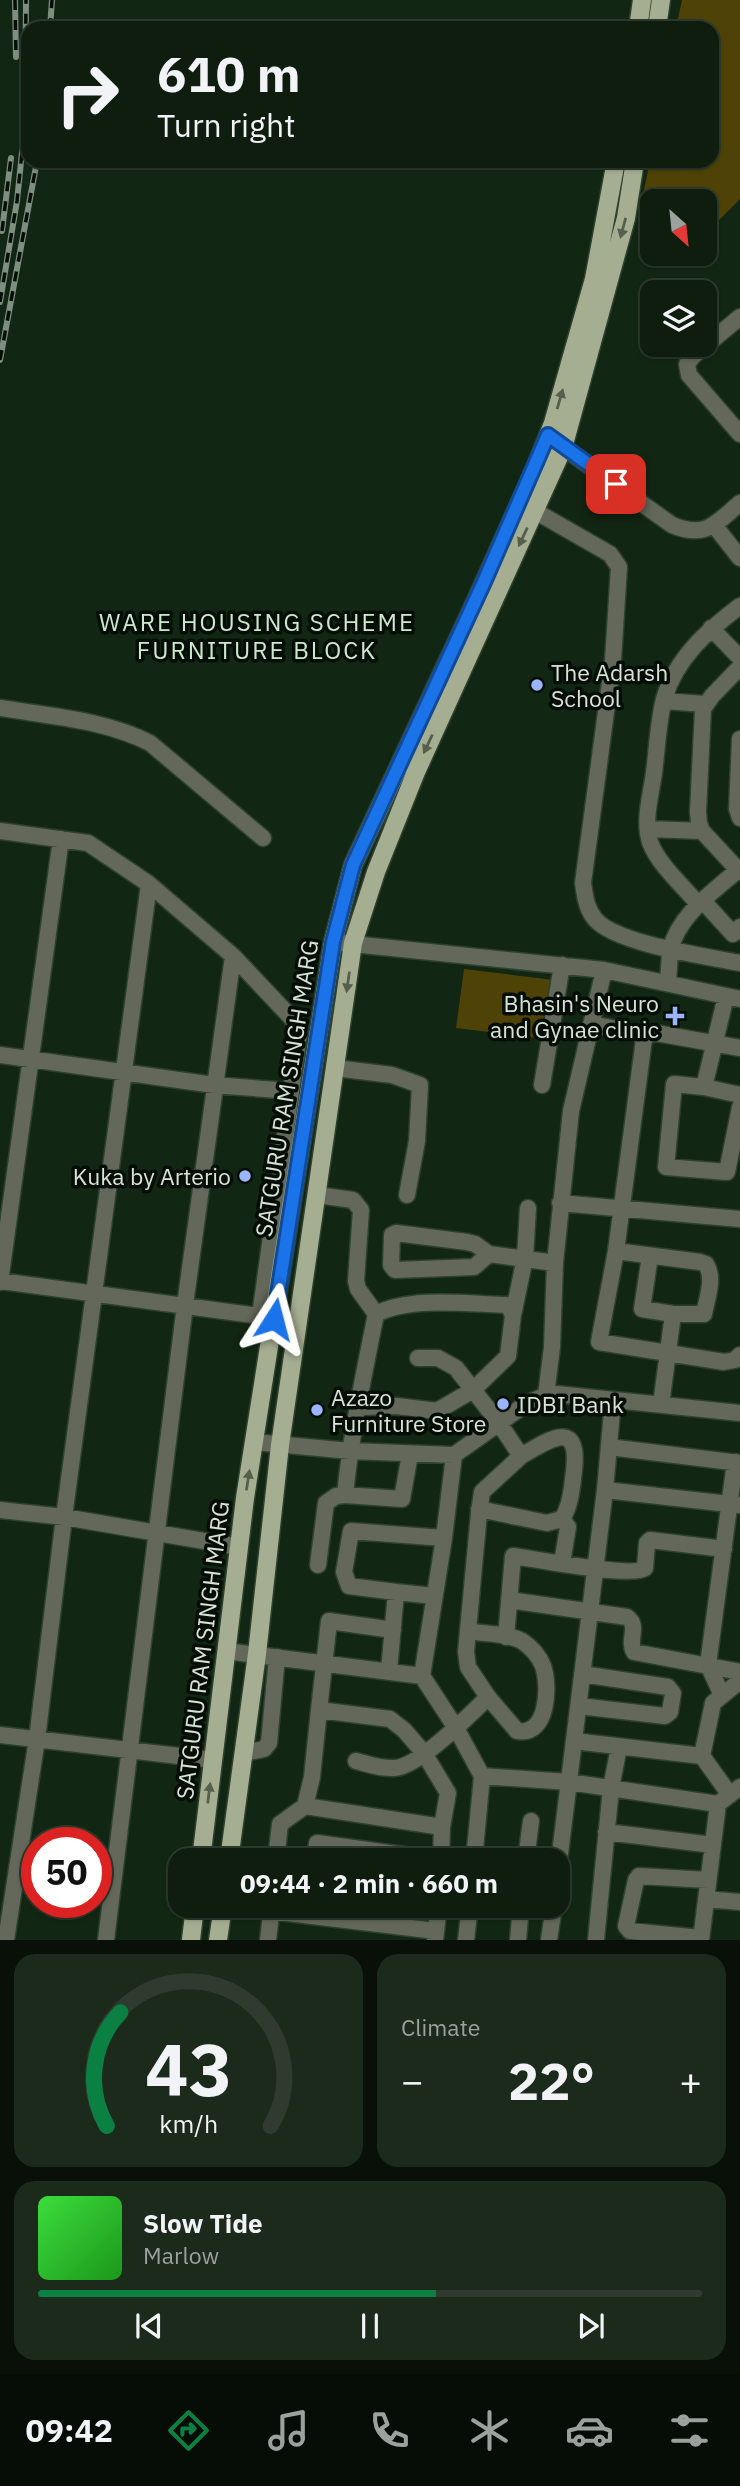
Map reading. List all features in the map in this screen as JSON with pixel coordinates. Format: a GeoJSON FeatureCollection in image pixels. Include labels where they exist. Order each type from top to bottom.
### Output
{"type":"FeatureCollection","features":[{"type":"Feature","properties":{"kind":"main road"},"geometry":{"type":"LineString","coordinates":[[639,21],[642,0]]}},
{"type":"Feature","properties":{"kind":"main road"},"geometry":{"type":"LineString","coordinates":[[658,21],[661,0]]}},
{"type":"Feature","properties":{"kind":"main road","name":"SATGURU RAM SINGH MARG"},"geometry":{"type":"LineString","coordinates":[[202,1848],[267,1317],[333,942],[353,865],[480,591],[548,435],[594,279],[615,168]]}},
{"type":"Feature","properties":{"kind":"main road","name":"SATGURU RAM SINGH MARG"},"geometry":{"type":"LineString","coordinates":[[231,1848],[257,1654],[280,1445],[353,943],[376,872],[416,772],[563,448],[626,218],[634,168]]}},
{"type":"Feature","properties":{"kind":"main road"},"geometry":{"type":"LineString","coordinates":[[191,1940],[194,1918]]}},
{"type":"Feature","properties":{"kind":"main road"},"geometry":{"type":"LineString","coordinates":[[218,1940],[221,1918]]}},
{"type":"Feature","properties":{"kind":"street"},"geometry":{"type":"LineString","coordinates":[[740,317],[687,364],[689,375],[740,434]]}},
{"type":"Feature","properties":{"kind":"street"},"geometry":{"type":"LineString","coordinates":[[548,435],[672,525],[691,532],[714,525],[740,503]]}},
{"type":"Feature","properties":{"kind":"street"},"geometry":{"type":"LineString","coordinates":[[535,511],[610,554],[619,567],[612,660],[583,883],[587,907],[594,918],[613,933],[740,964]]}},
{"type":"Feature","properties":{"kind":"street"},"geometry":{"type":"LineString","coordinates":[[714,525],[740,558]]}},
{"type":"Feature","properties":{"kind":"street"},"geometry":{"type":"LineString","coordinates":[[740,606],[711,628],[682,662],[672,679],[664,701],[648,829],[657,855],[701,903],[733,934],[740,928]]}},
{"type":"Feature","properties":{"kind":"street"},"geometry":{"type":"LineString","coordinates":[[711,628],[740,658]]}},
{"type":"Feature","properties":{"kind":"street"},"geometry":{"type":"LineString","coordinates":[[667,982],[671,948],[680,927],[701,903],[739,870],[702,831],[698,812],[705,704],[740,667]]}},
{"type":"Feature","properties":{"kind":"street"},"geometry":{"type":"LineString","coordinates":[[664,701],[705,704]]}},
{"type":"Feature","properties":{"kind":"street"},"geometry":{"type":"LineString","coordinates":[[0,708],[111,727],[132,734],[150,743],[263,838]]}},
{"type":"Feature","properties":{"kind":"street"},"geometry":{"type":"LineString","coordinates":[[740,739],[737,809],[740,818]]}},
{"type":"Feature","properties":{"kind":"street"},"geometry":{"type":"LineString","coordinates":[[648,829],[702,831]]}},
{"type":"Feature","properties":{"kind":"street"},"geometry":{"type":"LineString","coordinates":[[0,831],[61,839],[88,843],[149,884],[233,956],[300,1025],[290,1091],[267,1317],[0,1282],[61,839]]}},
{"type":"Feature","properties":{"kind":"street"},"geometry":{"type":"LineString","coordinates":[[6,1940],[37,1739],[93,1295],[149,884]]}},
{"type":"Feature","properties":{"kind":"street"},"geometry":{"type":"LineString","coordinates":[[333,942],[604,970],[733,997],[715,1042],[704,1087]]}},
{"type":"Feature","properties":{"kind":"street"},"geometry":{"type":"LineString","coordinates":[[106,1940],[214,1085],[233,956]]}},
{"type":"Feature","properties":{"kind":"street"},"geometry":{"type":"LineString","coordinates":[[542,1085],[562,965]]}},
{"type":"Feature","properties":{"kind":"street"},"geometry":{"type":"LineString","coordinates":[[546,1395],[552,1347],[560,1203],[571,1111],[604,970]]}},
{"type":"Feature","properties":{"kind":"street"},"geometry":{"type":"LineString","coordinates":[[591,1024],[740,1048]]}},
{"type":"Feature","properties":{"kind":"street"},"geometry":{"type":"LineString","coordinates":[[648,1035],[643,1045],[616,1251],[599,1342],[724,1362],[735,1360],[740,1355]]}},
{"type":"Feature","properties":{"kind":"street"},"geometry":{"type":"LineString","coordinates":[[0,1055],[214,1085],[290,1091]]}},
{"type":"Feature","properties":{"kind":"street"},"geometry":{"type":"LineString","coordinates":[[335,1068],[392,1075],[420,1085],[417,1141],[407,1195]]}},
{"type":"Feature","properties":{"kind":"street"},"geometry":{"type":"LineString","coordinates":[[740,1096],[704,1087],[674,1084],[666,1167],[727,1172],[740,1107]]}},
{"type":"Feature","properties":{"kind":"street"},"geometry":{"type":"LineString","coordinates":[[317,1195],[353,1200],[361,1210],[356,1281],[358,1289],[376,1314],[350,1451],[345,1494]]}},
{"type":"Feature","properties":{"kind":"street"},"geometry":{"type":"LineString","coordinates":[[560,1203],[740,1219]]}},
{"type":"Feature","properties":{"kind":"street"},"geometry":{"type":"LineString","coordinates":[[358,1407],[397,1406],[438,1411],[473,1390],[506,1360],[525,1258],[528,1208]]}},
{"type":"Feature","properties":{"kind":"street"},"geometry":{"type":"LineString","coordinates":[[489,1254],[474,1267],[395,1270],[391,1265],[392,1236],[396,1233],[467,1242],[489,1254],[555,1263]]}},
{"type":"Feature","properties":{"kind":"street"},"geometry":{"type":"LineString","coordinates":[[616,1251],[700,1262],[709,1268],[710,1280],[704,1314],[673,1314],[642,1309],[650,1256]]}},
{"type":"Feature","properties":{"kind":"street"},"geometry":{"type":"LineString","coordinates":[[376,1314],[400,1306],[447,1304],[508,1305],[513,1315]]}},
{"type":"Feature","properties":{"kind":"street"},"geometry":{"type":"LineString","coordinates":[[662,1405],[673,1314]]}},
{"type":"Feature","properties":{"kind":"street"},"geometry":{"type":"LineString","coordinates":[[418,1358],[438,1358],[449,1362],[499,1423],[521,1457]]}},
{"type":"Feature","properties":{"kind":"street"},"geometry":{"type":"LineString","coordinates":[[254,1441],[350,1451],[454,1455],[526,1404],[546,1395],[557,1394],[740,1413]]}},
{"type":"Feature","properties":{"kind":"street"},"geometry":{"type":"LineString","coordinates":[[561,1848],[605,1490],[613,1400]]}},
{"type":"Feature","properties":{"kind":"street"},"geometry":{"type":"LineString","coordinates":[[468,1631],[519,1640],[537,1655],[544,1667],[546,1687],[539,1723],[527,1731],[517,1731],[488,1697],[468,1667],[466,1652],[479,1509],[482,1492],[521,1457],[562,1437],[572,1441],[575,1452],[569,1502],[562,1519]]}},
{"type":"Feature","properties":{"kind":"street"},"geometry":{"type":"LineString","coordinates":[[609,1447],[738,1463],[735,1505],[724,1549],[708,1665],[722,1695]]}},
{"type":"Feature","properties":{"kind":"street"},"geometry":{"type":"LineString","coordinates":[[318,1565],[326,1503],[345,1494],[402,1499],[410,1454]]}},
{"type":"Feature","properties":{"kind":"street"},"geometry":{"type":"LineString","coordinates":[[454,1455],[422,1676],[456,1728],[482,1776],[475,1848]]}},
{"type":"Feature","properties":{"kind":"street"},"geometry":{"type":"LineString","coordinates":[[605,1490],[735,1505]]}},
{"type":"Feature","properties":{"kind":"street"},"geometry":{"type":"LineString","coordinates":[[479,1509],[547,1523],[562,1519]]}},
{"type":"Feature","properties":{"kind":"street"},"geometry":{"type":"LineString","coordinates":[[0,1510],[64,1517],[239,1547]]}},
{"type":"Feature","properties":{"kind":"street"},"geometry":{"type":"LineString","coordinates":[[562,1519],[568,1527],[562,1563]]}},
{"type":"Feature","properties":{"kind":"street"},"geometry":{"type":"LineString","coordinates":[[434,1596],[349,1586],[344,1572],[351,1531],[444,1538]]}},
{"type":"Feature","properties":{"kind":"street"},"geometry":{"type":"LineString","coordinates":[[506,1637],[513,1556],[595,1569],[642,1571],[645,1568],[647,1543],[650,1540],[724,1549]]}},
{"type":"Feature","properties":{"kind":"street"},"geometry":{"type":"LineString","coordinates":[[722,1566],[740,1569]]}},
{"type":"Feature","properties":{"kind":"street"},"geometry":{"type":"LineString","coordinates":[[389,1671],[397,1592]]}},
{"type":"Feature","properties":{"kind":"street"},"geometry":{"type":"LineString","coordinates":[[510,1602],[590,1611],[630,1619],[634,1626],[631,1646],[634,1653],[740,1672]]}},
{"type":"Feature","properties":{"kind":"street"},"geometry":{"type":"LineString","coordinates":[[277,1848],[280,1824],[304,1806],[313,1777],[329,1620],[393,1630]]}},
{"type":"Feature","properties":{"kind":"street"},"geometry":{"type":"LineString","coordinates":[[226,1651],[422,1676]]}},
{"type":"Feature","properties":{"kind":"street"},"geometry":{"type":"LineString","coordinates":[[244,1753],[264,1749],[269,1743],[277,1657]]}},
{"type":"Feature","properties":{"kind":"street"},"geometry":{"type":"LineString","coordinates":[[579,1706],[665,1716],[670,1712],[673,1693],[668,1687],[582,1674]]}},
{"type":"Feature","properties":{"kind":"street"},"geometry":{"type":"LineString","coordinates":[[729,1795],[702,1756],[713,1703],[740,1681]]}},
{"type":"Feature","properties":{"kind":"street"},"geometry":{"type":"LineString","coordinates":[[356,1761],[394,1768],[405,1766],[456,1728],[488,1697]]}},
{"type":"Feature","properties":{"kind":"street"},"geometry":{"type":"LineString","coordinates":[[319,1710],[390,1719],[404,1730],[424,1753],[448,1793],[441,1848]]}},
{"type":"Feature","properties":{"kind":"street"},"geometry":{"type":"LineString","coordinates":[[0,1735],[213,1760]]}},
{"type":"Feature","properties":{"kind":"street"},"geometry":{"type":"LineString","coordinates":[[574,1741],[702,1756]]}},
{"type":"Feature","properties":{"kind":"street"},"geometry":{"type":"LineString","coordinates":[[596,1940],[611,1788],[619,1747]]}},
{"type":"Feature","properties":{"kind":"street"},"geometry":{"type":"LineString","coordinates":[[482,1776],[729,1795]]}},
{"type":"Feature","properties":{"kind":"street"},"geometry":{"type":"LineString","coordinates":[[708,1880],[639,1876],[626,1926],[630,1931],[701,1939],[713,1845],[729,1795]]}},
{"type":"Feature","properties":{"kind":"street"},"geometry":{"type":"LineString","coordinates":[[304,1806],[442,1827]]}},
{"type":"Feature","properties":{"kind":"street"},"geometry":{"type":"LineString","coordinates":[[528,1848],[531,1821]]}},
{"type":"Feature","properties":{"kind":"street"},"geometry":{"type":"LineString","coordinates":[[606,1832],[713,1845]]}},
{"type":"Feature","properties":{"kind":"street"},"geometry":{"type":"LineString","coordinates":[[316,1848],[317,1843],[353,1848]]}},
{"type":"Feature","properties":{"kind":"street"},"geometry":{"type":"LineString","coordinates":[[706,1899],[740,1902]]}},
{"type":"Feature","properties":{"kind":"street"},"geometry":{"type":"LineString","coordinates":[[268,1940],[270,1918]]}},
{"type":"Feature","properties":{"kind":"street"},"geometry":{"type":"LineString","coordinates":[[330,1918],[436,1936],[438,1918]]}},
{"type":"Feature","properties":{"kind":"street"},"geometry":{"type":"LineString","coordinates":[[467,1940],[469,1918]]}},
{"type":"Feature","properties":{"kind":"street"},"geometry":{"type":"LineString","coordinates":[[518,1940],[521,1918]]}},
{"type":"Feature","properties":{"kind":"street"},"geometry":{"type":"LineString","coordinates":[[549,1940],[552,1918]]}},
{"type":"Feature","properties":{"kind":"shaded area"},"geometry":{"type":"Polygon","coordinates":[[[682,0],[740,0],[740,199],[718,221],[718,189],[644,189],[649,168],[719,168],[719,21],[678,21],[682,0]]]}},
{"type":"Feature","properties":{"kind":"shaded area"},"geometry":{"type":"Polygon","coordinates":[[[464,969],[554,980],[546,1039],[456,1028],[464,969]]]}},
{"type":"Feature","properties":{"kind":"railway"},"geometry":{"type":"LineString","coordinates":[[15,0],[16,57]]}},
{"type":"Feature","properties":{"kind":"railway"},"geometry":{"type":"LineString","coordinates":[[26,0],[26,21]]}},
{"type":"Feature","properties":{"kind":"railway"},"geometry":{"type":"LineString","coordinates":[[50,21],[52,0]]}},
{"type":"Feature","properties":{"kind":"railway"},"geometry":{"type":"LineString","coordinates":[[2,231],[11,158]]}},
{"type":"Feature","properties":{"kind":"railway"},"geometry":{"type":"LineString","coordinates":[[0,302],[21,162]]}},
{"type":"Feature","properties":{"kind":"railway"},"geometry":{"type":"LineString","coordinates":[[0,360],[36,168]]}},
{"type":"Feature","properties":{"kind":"place","name":"The Adarsh School"},"geometry":{"type":"Point","coordinates":[537,685]}},
{"type":"Feature","properties":{"kind":"place","name":"Bhasin's Neuro and Gynae clinic"},"geometry":{"type":"Point","coordinates":[675,1016]}},
{"type":"Feature","properties":{"kind":"place","name":"Kuka by Arterio"},"geometry":{"type":"Point","coordinates":[245,1176]}},
{"type":"Feature","properties":{"kind":"place","name":"IDBI Bank"},"geometry":{"type":"Point","coordinates":[503,1404]}},
{"type":"Feature","properties":{"kind":"place","name":"Azazo Furniture Store"},"geometry":{"type":"Point","coordinates":[317,1410]}},
{"type":"Feature","properties":{"kind":"district","name":"WARE HOUSING SCHEME FURNITURE BLOCK"},"geometry":{"type":"Point","coordinates":[257,636]}},
{"type":"Feature","properties":{"kind":"route"},"geometry":{"type":"LineString","coordinates":[[274,1319],[333,942],[353,865],[484,582],[548,435],[616,484]]}}]}
